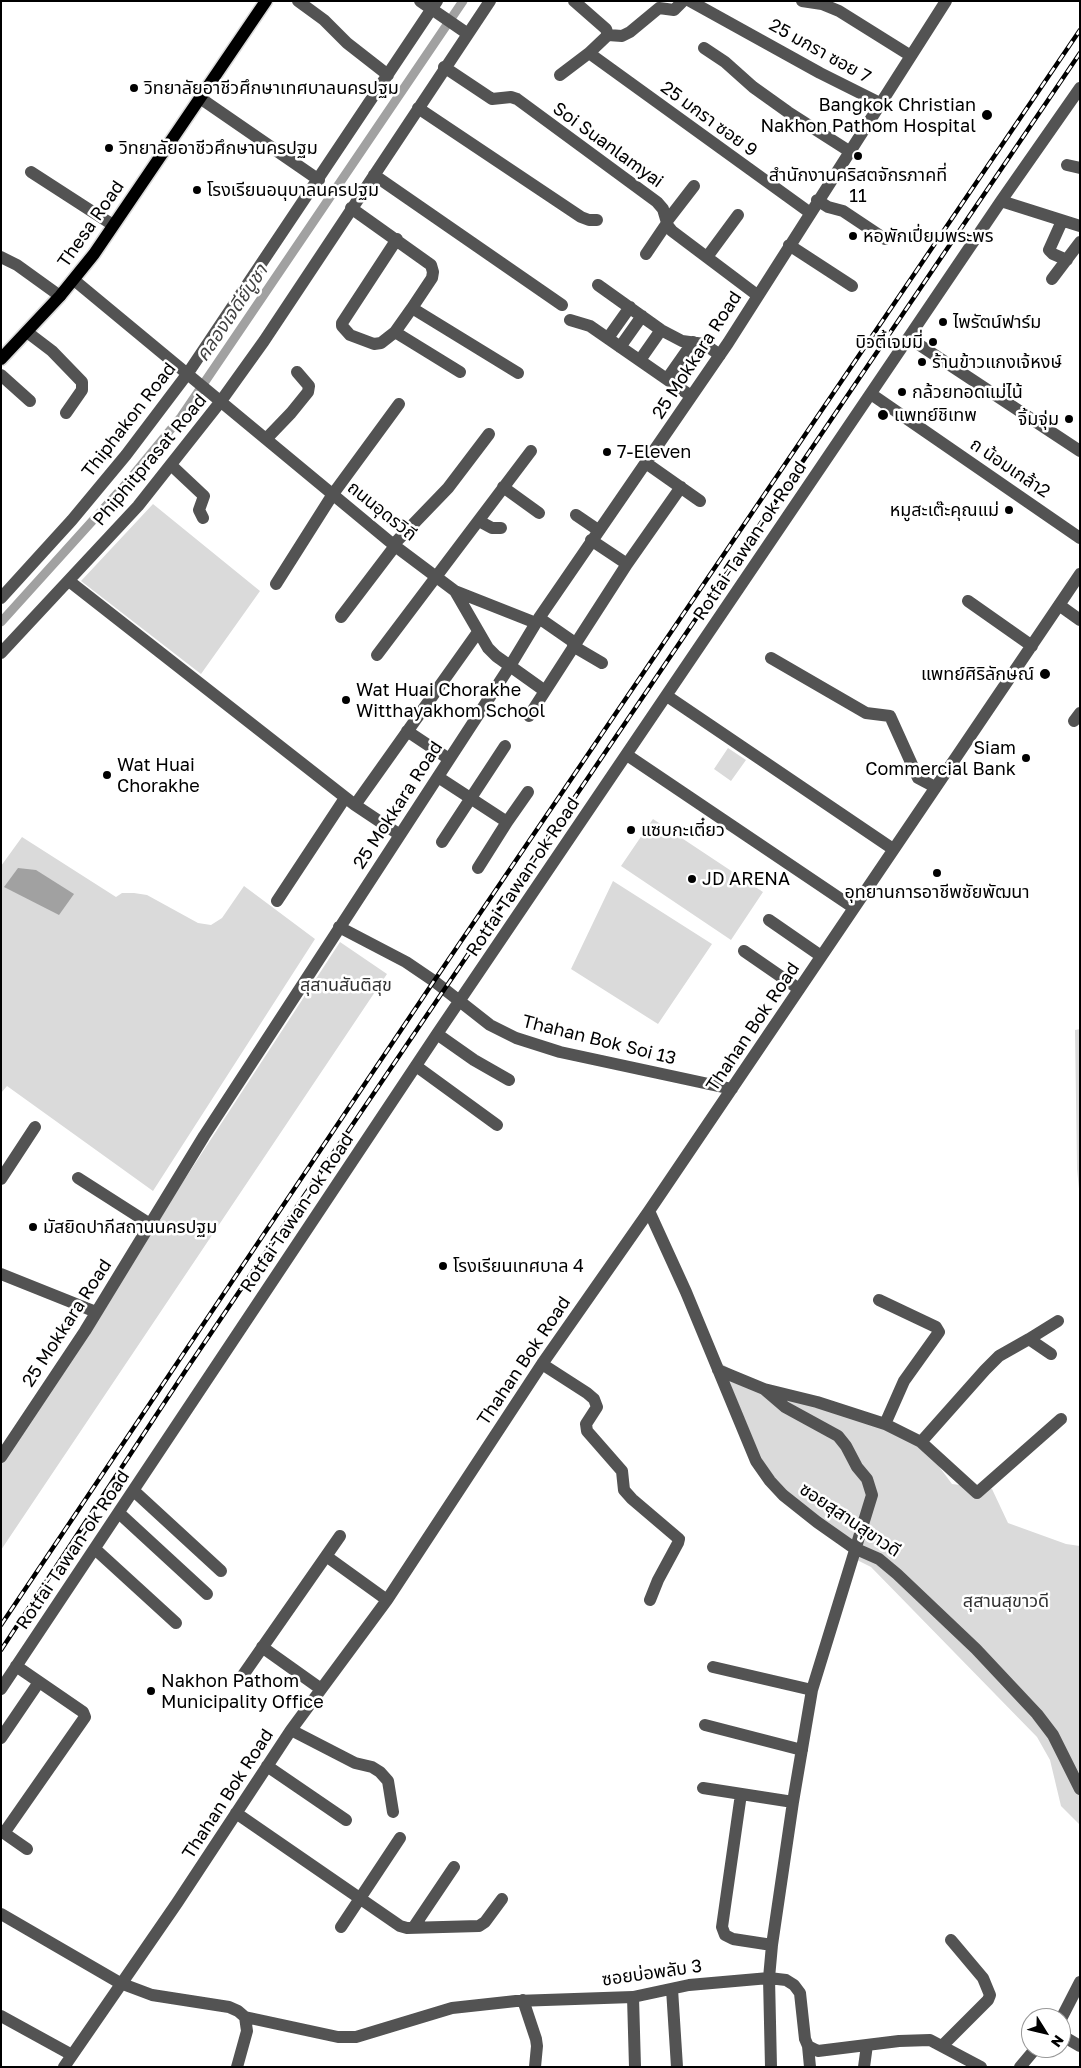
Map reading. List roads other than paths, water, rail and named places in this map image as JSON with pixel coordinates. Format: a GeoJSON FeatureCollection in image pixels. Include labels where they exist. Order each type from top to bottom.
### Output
{"type":"FeatureCollection","features":[{"type":"Feature","properties":{"kind":"main road","name":"Thesa Road"},"geometry":{"type":"LineString","coordinates":[[1,359],[74,280],[266,1]]}},
{"type":"Feature","properties":{"kind":"street"},"geometry":{"type":"LineString","coordinates":[[298,1],[334,28],[347,43],[388,75]]}},
{"type":"Feature","properties":{"kind":"street"},"geometry":{"type":"LineString","coordinates":[[420,1],[436,8],[464,31]]}},
{"type":"Feature","properties":{"kind":"street","name":"Phiphitprasat Road"},"geometry":{"type":"LineString","coordinates":[[1,652],[138,506],[171,465],[217,397],[264,341],[444,68],[464,31],[490,1]]}},
{"type":"Feature","properties":{"kind":"street"},"geometry":{"type":"LineString","coordinates":[[574,1],[606,28],[608,35]]}},
{"type":"Feature","properties":{"kind":"street"},"geometry":{"type":"LineString","coordinates":[[560,75],[589,53],[608,35],[622,36],[630,32],[659,8],[674,10],[683,1]]}},
{"type":"Feature","properties":{"kind":"street"},"geometry":{"type":"LineString","coordinates":[[802,1],[822,4],[839,11],[911,56]]}},
{"type":"Feature","properties":{"kind":"street","name":"25 Mokkara Road"},"geometry":{"type":"LineString","coordinates":[[1,1457],[96,1312],[204,1136],[339,927],[595,535],[720,355],[809,212],[946,1]]}},
{"type":"Feature","properties":{"kind":"street","name":"25 มกรา ซอย 7"},"geometry":{"type":"LineString","coordinates":[[698,3],[820,73],[880,103]]}},
{"type":"Feature","properties":{"kind":"street","name":"Thiphakon Road"},"geometry":{"type":"LineString","coordinates":[[1,598],[78,513],[126,455],[188,373],[388,75],[436,8]]}},
{"type":"Feature","properties":{"kind":"street"},"geometry":{"type":"LineString","coordinates":[[704,48],[726,62],[788,112],[849,151]]}},
{"type":"Feature","properties":{"kind":"street","name":"25 มกรา ซอย 9"},"geometry":{"type":"LineString","coordinates":[[589,53],[809,212]]}},
{"type":"Feature","properties":{"kind":"street","name":"Soi Suanlamyai"},"geometry":{"type":"LineString","coordinates":[[444,68],[492,99],[511,97],[517,99],[657,202],[663,209],[672,231],[758,295]]}},
{"type":"Feature","properties":{"kind":"street","name":"Rotfai Tawan-ok Road"},"geometry":{"type":"LineString","coordinates":[[1,1689],[416,1066],[1001,201],[1080,88]]}},
{"type":"Feature","properties":{"kind":"street"},"geometry":{"type":"LineString","coordinates":[[200,98],[319,180]]}},
{"type":"Feature","properties":{"kind":"street"},"geometry":{"type":"LineString","coordinates":[[418,108],[581,217],[596,220]]}},
{"type":"Feature","properties":{"kind":"street"},"geometry":{"type":"LineString","coordinates":[[1067,165],[1080,168]]}},
{"type":"Feature","properties":{"kind":"street"},"geometry":{"type":"LineString","coordinates":[[31,172],[113,225]]}},
{"type":"Feature","properties":{"kind":"street"},"geometry":{"type":"LineString","coordinates":[[374,174],[562,305]]}},
{"type":"Feature","properties":{"kind":"street"},"geometry":{"type":"LineString","coordinates":[[646,254],[694,186]]}},
{"type":"Feature","properties":{"kind":"street"},"geometry":{"type":"LineString","coordinates":[[817,200],[843,211],[885,239]]}},
{"type":"Feature","properties":{"kind":"street"},"geometry":{"type":"LineString","coordinates":[[1001,201],[1080,226]]}},
{"type":"Feature","properties":{"kind":"street"},"geometry":{"type":"LineString","coordinates":[[351,208],[397,239],[427,261],[432,268],[432,278],[395,332],[381,343],[374,344],[350,335],[342,326],[397,239]]}},
{"type":"Feature","properties":{"kind":"street"},"geometry":{"type":"LineString","coordinates":[[707,258],[738,215]]}},
{"type":"Feature","properties":{"kind":"street"},"geometry":{"type":"LineString","coordinates":[[1062,221],[1050,250],[1053,254],[1067,260]]}},
{"type":"Feature","properties":{"kind":"street"},"geometry":{"type":"LineString","coordinates":[[1052,279],[1080,242]]}},
{"type":"Feature","properties":{"kind":"street"},"geometry":{"type":"LineString","coordinates":[[789,245],[852,286]]}},
{"type":"Feature","properties":{"kind":"street"},"geometry":{"type":"LineString","coordinates":[[1,257],[60,296]]}},
{"type":"Feature","properties":{"kind":"street","name":"ถนนอุดรวิถี"},"geometry":{"type":"LineString","coordinates":[[74,280],[394,545],[455,591],[538,621],[602,663]]}},
{"type":"Feature","properties":{"kind":"street"},"geometry":{"type":"LineString","coordinates":[[598,285],[661,330],[682,341],[704,344],[720,355]]}},
{"type":"Feature","properties":{"kind":"street"},"geometry":{"type":"LineString","coordinates":[[608,338],[630,307]]}},
{"type":"Feature","properties":{"kind":"street"},"geometry":{"type":"LineString","coordinates":[[412,308],[518,373]]}},
{"type":"Feature","properties":{"kind":"street"},"geometry":{"type":"LineString","coordinates":[[620,347],[642,316]]}},
{"type":"Feature","properties":{"kind":"street"},"geometry":{"type":"LineString","coordinates":[[570,320],[590,326],[691,396]]}},
{"type":"Feature","properties":{"kind":"street"},"geometry":{"type":"LineString","coordinates":[[640,360],[661,330]]}},
{"type":"Feature","properties":{"kind":"street"},"geometry":{"type":"LineString","coordinates":[[27,332],[52,351],[82,382],[82,390],[66,413]]}},
{"type":"Feature","properties":{"kind":"street"},"geometry":{"type":"LineString","coordinates":[[395,332],[460,372]]}},
{"type":"Feature","properties":{"kind":"street"},"geometry":{"type":"LineString","coordinates":[[909,338],[1080,451]]}},
{"type":"Feature","properties":{"kind":"street"},"geometry":{"type":"LineString","coordinates":[[667,379],[693,342]]}},
{"type":"Feature","properties":{"kind":"street"},"geometry":{"type":"LineString","coordinates":[[267,438],[308,392],[309,386],[297,372]]}},
{"type":"Feature","properties":{"kind":"street"},"geometry":{"type":"LineString","coordinates":[[1,375],[30,401]]}},
{"type":"Feature","properties":{"kind":"street","name":"ถ น้อมเกล้า2"},"geometry":{"type":"LineString","coordinates":[[871,394],[1080,538]]}},
{"type":"Feature","properties":{"kind":"street"},"geometry":{"type":"LineString","coordinates":[[276,584],[333,494],[399,404]]}},
{"type":"Feature","properties":{"kind":"street"},"geometry":{"type":"LineString","coordinates":[[341,617],[394,545],[448,488],[489,434]]}},
{"type":"Feature","properties":{"kind":"street"},"geometry":{"type":"LineString","coordinates":[[377,655],[531,451]]}},
{"type":"Feature","properties":{"kind":"street"},"geometry":{"type":"LineString","coordinates":[[646,463],[700,501]]}},
{"type":"Feature","properties":{"kind":"street"},"geometry":{"type":"LineString","coordinates":[[171,465],[204,496],[199,510],[203,518]]}},
{"type":"Feature","properties":{"kind":"street"},"geometry":{"type":"LineString","coordinates":[[529,716],[627,564],[681,487]]}},
{"type":"Feature","properties":{"kind":"street"},"geometry":{"type":"LineString","coordinates":[[503,488],[538,513]]}},
{"type":"Feature","properties":{"kind":"street"},"geometry":{"type":"LineString","coordinates":[[576,515],[627,564]]}},
{"type":"Feature","properties":{"kind":"street"},"geometry":{"type":"LineString","coordinates":[[479,521],[492,528],[501,528]]}},
{"type":"Feature","properties":{"kind":"street","name":"Thahan Bok Road"},"geometry":{"type":"LineString","coordinates":[[64,2067],[120,1983],[177,1903],[291,1730],[387,1600],[542,1364],[649,1211],[1080,574]]}},
{"type":"Feature","properties":{"kind":"street"},"geometry":{"type":"LineString","coordinates":[[69,581],[350,802],[400,835]]}},
{"type":"Feature","properties":{"kind":"street"},"geometry":{"type":"LineString","coordinates":[[455,591],[488,648],[545,691]]}},
{"type":"Feature","properties":{"kind":"street"},"geometry":{"type":"LineString","coordinates":[[968,601],[1032,646]]}},
{"type":"Feature","properties":{"kind":"street"},"geometry":{"type":"LineString","coordinates":[[1059,605],[1080,620]]}},
{"type":"Feature","properties":{"kind":"street"},"geometry":{"type":"LineString","coordinates":[[277,900],[350,802],[407,731],[478,632]]}},
{"type":"Feature","properties":{"kind":"street"},"geometry":{"type":"LineString","coordinates":[[771,658],[866,713],[890,716],[918,778],[936,787]]}},
{"type":"Feature","properties":{"kind":"street"},"geometry":{"type":"LineString","coordinates":[[667,696],[894,850]]}},
{"type":"Feature","properties":{"kind":"street"},"geometry":{"type":"LineString","coordinates":[[407,731],[449,759]]}},
{"type":"Feature","properties":{"kind":"street"},"geometry":{"type":"LineString","coordinates":[[442,842],[505,746]]}},
{"type":"Feature","properties":{"kind":"street"},"geometry":{"type":"LineString","coordinates":[[627,754],[854,908]]}},
{"type":"Feature","properties":{"kind":"street"},"geometry":{"type":"LineString","coordinates":[[438,777],[508,822]]}},
{"type":"Feature","properties":{"kind":"street"},"geometry":{"type":"LineString","coordinates":[[478,868],[528,792]]}},
{"type":"Feature","properties":{"kind":"street"},"geometry":{"type":"LineString","coordinates":[[770,920],[822,956]]}},
{"type":"Feature","properties":{"kind":"street","name":"Thahan Bok Soi 13"},"geometry":{"type":"LineString","coordinates":[[339,927],[406,962],[490,1024],[516,1038],[560,1052],[732,1089]]}},
{"type":"Feature","properties":{"kind":"street"},"geometry":{"type":"LineString","coordinates":[[744,951],[800,989]]}},
{"type":"Feature","properties":{"kind":"street"},"geometry":{"type":"LineString","coordinates":[[438,1034],[474,1060],[510,1080]]}},
{"type":"Feature","properties":{"kind":"street"},"geometry":{"type":"LineString","coordinates":[[416,1066],[497,1125]]}},
{"type":"Feature","properties":{"kind":"street"},"geometry":{"type":"LineString","coordinates":[[1,1179],[35,1127]]}},
{"type":"Feature","properties":{"kind":"street"},"geometry":{"type":"LineString","coordinates":[[78,1178],[150,1224]]}},
{"type":"Feature","properties":{"kind":"street","name":"ซอยสุสานสุขาวดี"},"geometry":{"type":"LineString","coordinates":[[649,1211],[686,1292],[756,1461],[770,1481],[783,1495],[854,1548],[879,1559],[976,1649],[1014,1689],[1053,1735],[1080,1789]]}},
{"type":"Feature","properties":{"kind":"street"},"geometry":{"type":"LineString","coordinates":[[1,1274],[96,1312]]}},
{"type":"Feature","properties":{"kind":"street"},"geometry":{"type":"LineString","coordinates":[[879,1300],[936,1327],[939,1332],[904,1381],[885,1424]]}},
{"type":"Feature","properties":{"kind":"street"},"geometry":{"type":"LineString","coordinates":[[921,1442],[999,1356],[1058,1320]]}},
{"type":"Feature","properties":{"kind":"street"},"geometry":{"type":"LineString","coordinates":[[1029,1339],[1051,1354]]}},
{"type":"Feature","properties":{"kind":"street"},"geometry":{"type":"LineString","coordinates":[[542,1364],[587,1392],[594,1399],[597,1407],[586,1424],[587,1431],[622,1470],[624,1490],[679,1539],[650,1600]]}},
{"type":"Feature","properties":{"kind":"street"},"geometry":{"type":"LineString","coordinates":[[718,1370],[764,1389],[817,1402],[885,1424],[921,1442],[977,1493],[1061,1419]]}},
{"type":"Feature","properties":{"kind":"street"},"geometry":{"type":"LineString","coordinates":[[764,1389],[786,1407],[838,1436],[846,1446],[857,1467],[867,1479],[872,1494],[812,1690],[772,1945],[769,1978],[771,2067]]}},
{"type":"Feature","properties":{"kind":"street"},"geometry":{"type":"LineString","coordinates":[[134,1491],[221,1571]]}},
{"type":"Feature","properties":{"kind":"street"},"geometry":{"type":"LineString","coordinates":[[119,1513],[207,1594]]}},
{"type":"Feature","properties":{"kind":"street"},"geometry":{"type":"LineString","coordinates":[[241,1678],[340,1536]]}},
{"type":"Feature","properties":{"kind":"street"},"geometry":{"type":"LineString","coordinates":[[95,1550],[176,1623]]}},
{"type":"Feature","properties":{"kind":"street"},"geometry":{"type":"LineString","coordinates":[[326,1556],[387,1600]]}},
{"type":"Feature","properties":{"kind":"street"},"geometry":{"type":"LineString","coordinates":[[262,1648],[321,1689]]}},
{"type":"Feature","properties":{"kind":"street"},"geometry":{"type":"LineString","coordinates":[[16,1666],[83,1712],[85,1717],[3,1832],[28,1849]]}},
{"type":"Feature","properties":{"kind":"street"},"geometry":{"type":"LineString","coordinates":[[713,1666],[812,1690]]}},
{"type":"Feature","properties":{"kind":"street"},"geometry":{"type":"LineString","coordinates":[[1,1738],[39,1682]]}},
{"type":"Feature","properties":{"kind":"street"},"geometry":{"type":"LineString","coordinates":[[705,1725],[802,1750]]}},
{"type":"Feature","properties":{"kind":"street"},"geometry":{"type":"LineString","coordinates":[[291,1730],[354,1763],[372,1767],[380,1772],[388,1781],[393,1812]]}},
{"type":"Feature","properties":{"kind":"street"},"geometry":{"type":"LineString","coordinates":[[267,1766],[346,1820]]}},
{"type":"Feature","properties":{"kind":"street"},"geometry":{"type":"LineString","coordinates":[[704,1788],[793,1802]]}},
{"type":"Feature","properties":{"kind":"street"},"geometry":{"type":"LineString","coordinates":[[742,1794],[722,1927],[725,1935],[733,1939],[772,1945]]}},
{"type":"Feature","properties":{"kind":"street"},"geometry":{"type":"LineString","coordinates":[[236,1813],[400,1926],[413,1928],[479,1926],[485,1922],[502,1899]]}},
{"type":"Feature","properties":{"kind":"street"},"geometry":{"type":"LineString","coordinates":[[341,1927],[400,1838]]}},
{"type":"Feature","properties":{"kind":"street"},"geometry":{"type":"LineString","coordinates":[[413,1928],[454,1867]]}},
{"type":"Feature","properties":{"kind":"street","name":"ซอยบ่อพลับ 3"},"geometry":{"type":"LineString","coordinates":[[1,1914],[120,1983],[152,1995],[228,2007],[245,2017],[338,2037],[356,2037],[452,2008],[523,2000],[633,1997],[732,1980],[769,1978],[786,1980],[794,1985],[800,1993],[810,2067]]}},
{"type":"Feature","properties":{"kind":"street"},"geometry":{"type":"LineString","coordinates":[[942,2045],[988,2000],[990,1995],[983,1978],[951,1940]]}},
{"type":"Feature","properties":{"kind":"street"},"geometry":{"type":"LineString","coordinates":[[1067,2008],[1080,1982]]}},
{"type":"Feature","properties":{"kind":"street"},"geometry":{"type":"LineString","coordinates":[[672,1989],[677,2067]]}},
{"type":"Feature","properties":{"kind":"street"},"geometry":{"type":"LineString","coordinates":[[633,1997],[635,2067]]}},
{"type":"Feature","properties":{"kind":"street"},"geometry":{"type":"LineString","coordinates":[[523,2000],[538,2046],[535,2067]]}},
{"type":"Feature","properties":{"kind":"street"},"geometry":{"type":"LineString","coordinates":[[1,2016],[72,2055]]}},
{"type":"Feature","properties":{"kind":"street"},"geometry":{"type":"LineString","coordinates":[[237,2067],[247,2031],[245,2017]]}},
{"type":"Feature","properties":{"kind":"street"},"geometry":{"type":"LineString","coordinates":[[808,2046],[818,2051],[898,2041],[930,2040],[982,2067]]}},
{"type":"Feature","properties":{"kind":"street"},"geometry":{"type":"LineString","coordinates":[[864,2067],[867,2045]]}},
{"type":"Feature","properties":{"kind":"waterway","name":"คลองเจดีย์บูชา"},"geometry":{"type":"LineString","coordinates":[[1,622],[124,486],[181,417],[463,1]]}},
{"type":"Feature","properties":{"kind":"railway"},"geometry":{"type":"LineString","coordinates":[[1,1625],[434,981],[1080,30]]}},
{"type":"Feature","properties":{"kind":"railway"},"geometry":{"type":"LineString","coordinates":[[1,1650],[188,1367],[1080,53]]}},
{"type":"Feature","properties":{"kind":"place","name":"วิทยาลัยอาชีวศึกษาเทศบาลนครปฐม"},"geometry":{"type":"Point","coordinates":[134,88]}},
{"type":"Feature","properties":{"kind":"place","name":"Bangkok Christian Nakhon Pathom Hospital"},"geometry":{"type":"Point","coordinates":[987,115]}},
{"type":"Feature","properties":{"kind":"place","name":"วิทยาลัยอาชีวศึกษานครปฐม"},"geometry":{"type":"Point","coordinates":[109,148]}},
{"type":"Feature","properties":{"kind":"place","name":"สำนักงานคริสตจักรภาคที่ 11"},"geometry":{"type":"Point","coordinates":[858,156]}},
{"type":"Feature","properties":{"kind":"place","name":"โรงเรียนอนุบาลนครปฐม"},"geometry":{"type":"Point","coordinates":[197,190]}},
{"type":"Feature","properties":{"kind":"place","name":"หอพักเปี่ยมพระพร"},"geometry":{"type":"Point","coordinates":[853,236]}},
{"type":"Feature","properties":{"kind":"place","name":"ไพรัตน์ฟาร์ม"},"geometry":{"type":"Point","coordinates":[943,322]}},
{"type":"Feature","properties":{"kind":"place","name":"บิวตี้เจมมี่"},"geometry":{"type":"Point","coordinates":[933,342]}},
{"type":"Feature","properties":{"kind":"place","name":"ร้านข้าวแกงเจ้หงษ์"},"geometry":{"type":"Point","coordinates":[922,362]}},
{"type":"Feature","properties":{"kind":"place","name":"กล้วยทอดแม่ไน้"},"geometry":{"type":"Point","coordinates":[902,392]}},
{"type":"Feature","properties":{"kind":"place","name":"แพทย์ชิเทพ"},"geometry":{"type":"Point","coordinates":[883,415]}},
{"type":"Feature","properties":{"kind":"place","name":"จิ้มจุ่ม"},"geometry":{"type":"Point","coordinates":[1069,419]}},
{"type":"Feature","properties":{"kind":"place","name":"7-Eleven"},"geometry":{"type":"Point","coordinates":[607,452]}},
{"type":"Feature","properties":{"kind":"place","name":"หมูสะเต๊ะคุณแม่"},"geometry":{"type":"Point","coordinates":[1009,510]}},
{"type":"Feature","properties":{"kind":"place","name":"แพทย์ศิริลักษณ์"},"geometry":{"type":"Point","coordinates":[1045,674]}},
{"type":"Feature","properties":{"kind":"place","name":"Wat Huai Chorakhe Witthayakhom School"},"geometry":{"type":"Point","coordinates":[346,700]}},
{"type":"Feature","properties":{"kind":"place","name":"Siam Commercial Bank"},"geometry":{"type":"Point","coordinates":[1026,758]}},
{"type":"Feature","properties":{"kind":"place","name":"Wat Huai Chorakhe"},"geometry":{"type":"Point","coordinates":[107,775]}},
{"type":"Feature","properties":{"kind":"place","name":"แซบกะเตี๋ยว"},"geometry":{"type":"Point","coordinates":[631,830]}},
{"type":"Feature","properties":{"kind":"place","name":"อุทยานการอาชีพชัยพัฒนา"},"geometry":{"type":"Point","coordinates":[937,873]}},
{"type":"Feature","properties":{"kind":"place","name":"JD ARENA"},"geometry":{"type":"Point","coordinates":[692,879]}},
{"type":"Feature","properties":{"kind":"place","name":"มัสยิดปากีสถานนครปฐม"},"geometry":{"type":"Point","coordinates":[33,1227]}},
{"type":"Feature","properties":{"kind":"place","name":"โรงเรียนเทศบาล 4"},"geometry":{"type":"Point","coordinates":[443,1266]}},
{"type":"Feature","properties":{"kind":"place","name":"Nakhon Pathom Municipality Office"},"geometry":{"type":"Point","coordinates":[151,1691]}},
{"type":"Feature","properties":{"kind":"park label","name":"สุสานสันติสุข"},"geometry":{"type":"Point","coordinates":[346,985]}},
{"type":"Feature","properties":{"kind":"park label","name":"สุสานสุขาวดี"},"geometry":{"type":"Point","coordinates":[1006,1601]}}]}
